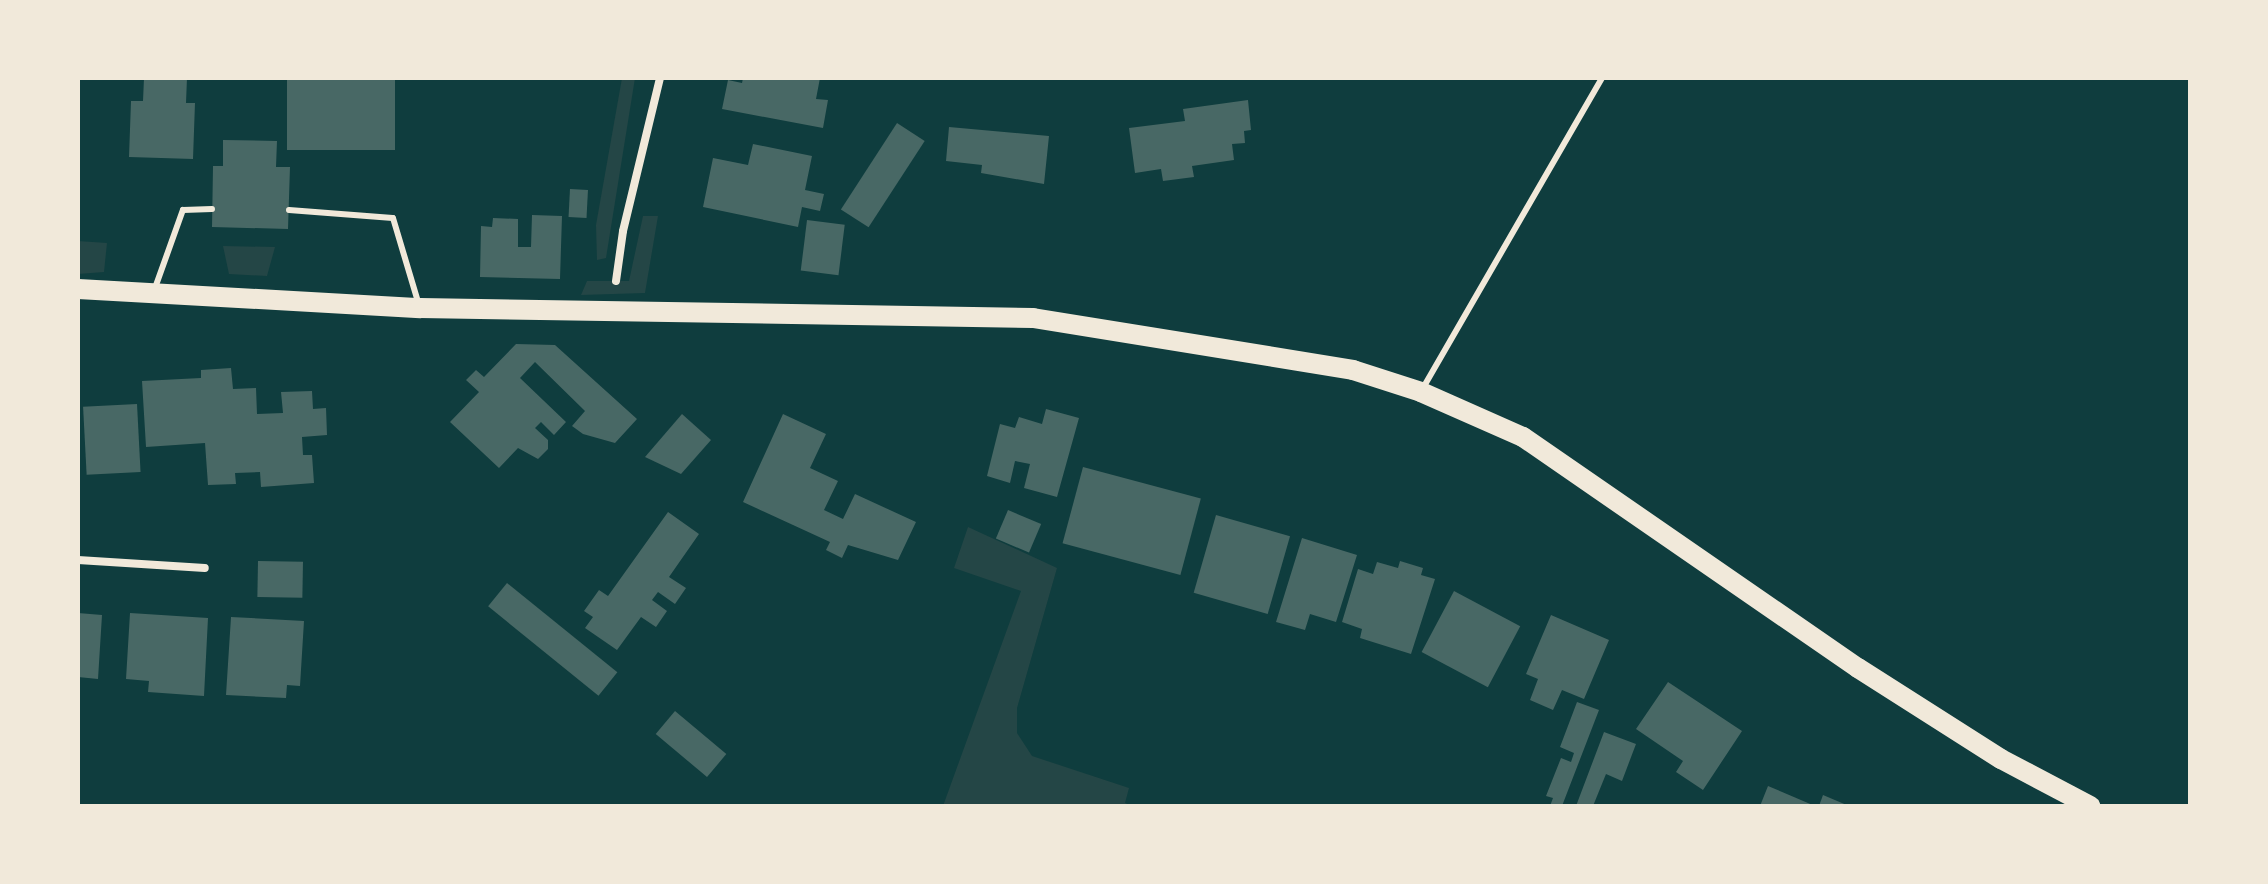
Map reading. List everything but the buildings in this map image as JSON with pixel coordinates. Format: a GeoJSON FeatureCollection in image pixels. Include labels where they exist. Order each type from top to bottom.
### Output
{"type":"FeatureCollection","features":[{"type":"Feature","properties":{"kind":"main road"},"geometry":{"type":"LineString","coordinates":[[78,289],[152,296],[420,308],[1033,318],[1353,370],[1421,392],[1523,437],[1858,668],[2001,759],[2090,806]]}},
{"type":"Feature","properties":{"kind":"street"},"geometry":{"type":"LineString","coordinates":[[616,281],[626,217],[660,78]]}},
{"type":"Feature","properties":{"kind":"street"},"geometry":{"type":"LineString","coordinates":[[78,560],[205,568]]}},
{"type":"Feature","properties":{"kind":"lane"},"geometry":{"type":"LineString","coordinates":[[1421,392],[1602,78]]}},
{"type":"Feature","properties":{"kind":"lane"},"geometry":{"type":"LineString","coordinates":[[152,296],[183,210],[212,209]]}},
{"type":"Feature","properties":{"kind":"lane"},"geometry":{"type":"LineString","coordinates":[[289,210],[393,218],[420,308]]}},
{"type":"Feature","properties":{"kind":"shaded area"},"geometry":{"type":"Polygon","coordinates":[[[622,78],[635,78],[606,258],[597,260],[596,225],[622,78]]]}},
{"type":"Feature","properties":{"kind":"shaded area"},"geometry":{"type":"Polygon","coordinates":[[[643,216],[658,216],[645,293],[581,295],[587,281],[629,281],[643,216]]]}},
{"type":"Feature","properties":{"kind":"shaded area"},"geometry":{"type":"Polygon","coordinates":[[[78,241],[107,243],[104,272],[78,274],[78,241]]]}},
{"type":"Feature","properties":{"kind":"shaded area"},"geometry":{"type":"Polygon","coordinates":[[[223,246],[275,247],[267,276],[229,274],[223,246]]]}},
{"type":"Feature","properties":{"kind":"shaded area"},"geometry":{"type":"Polygon","coordinates":[[[968,527],[1057,568],[1017,708],[1017,733],[1032,756],[1129,788],[1125,803],[1132,806],[943,806],[1021,591],[954,568],[968,527]]]}}]}
